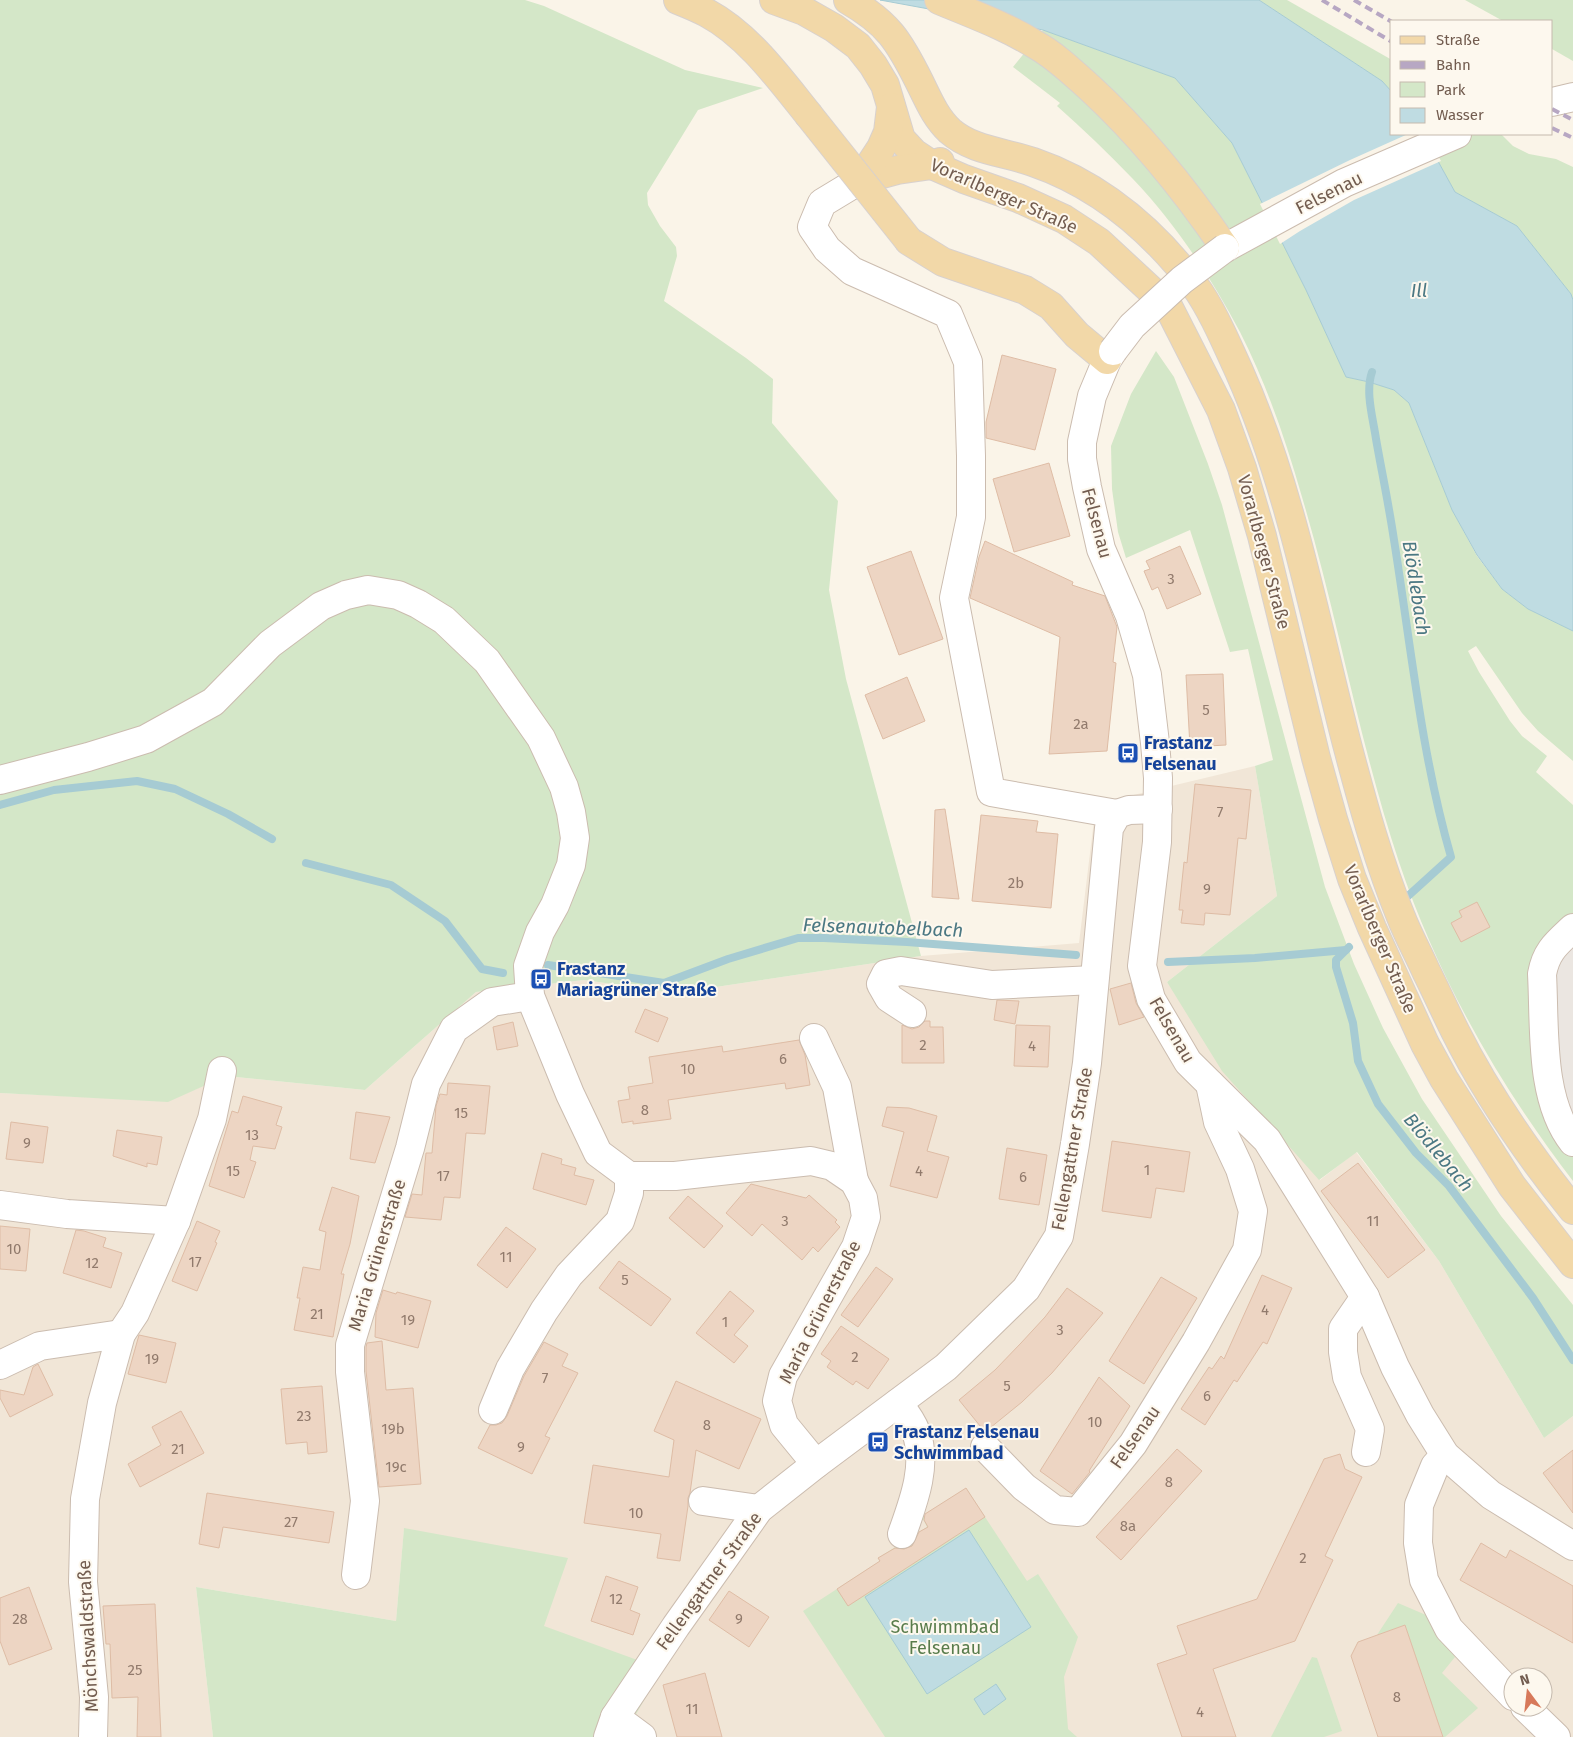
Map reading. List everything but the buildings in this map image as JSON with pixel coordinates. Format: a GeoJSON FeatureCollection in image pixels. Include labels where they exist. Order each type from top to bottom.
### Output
{"type":"FeatureCollection","features":[{"type":"Feature","properties":{"kind":"main road"},"geometry":{"type":"LineString","coordinates":[[678,0],[708,13],[763,57],[909,241],[943,262],[1032,294],[1051,306],[1078,335],[1110,355]]}},
{"type":"Feature","properties":{"kind":"main road","name":"Vorarlberger Straße"},"geometry":{"type":"LineString","coordinates":[[774,0],[804,11],[834,28],[858,46],[873,65],[885,86],[901,139],[914,152],[932,165],[964,179],[1018,198],[1064,219],[1099,242],[1168,306],[1221,410],[1242,468],[1262,536],[1316,758],[1352,879],[1372,928],[1425,1044],[1444,1079],[1512,1186],[1573,1264]]}},
{"type":"Feature","properties":{"kind":"main road","name":"Vorarlberger Straße"},"geometry":{"type":"LineString","coordinates":[[848,0],[871,13],[900,45],[931,108],[951,132],[979,148],[1030,161],[1096,191],[1123,211],[1158,243],[1197,288],[1226,342],[1252,400],[1273,457],[1294,528],[1365,810],[1401,918],[1455,1032],[1472,1063],[1538,1165],[1573,1210]]}},
{"type":"Feature","properties":{"kind":"main road"},"geometry":{"type":"LineString","coordinates":[[939,0],[1001,26],[1037,45],[1073,72],[1114,110],[1207,222],[1225,248]]}},
{"type":"Feature","properties":{"kind":"main road"},"geometry":{"type":"LineString","coordinates":[[860,180],[881,148],[888,132],[892,105]]}},
{"type":"Feature","properties":{"kind":"main road"},"geometry":{"type":"LineString","coordinates":[[931,108],[932,165]]}},
{"type":"Feature","properties":{"kind":"main road"},"geometry":{"type":"LineString","coordinates":[[860,180],[897,170],[932,165],[979,148]]}},
{"type":"Feature","properties":{"kind":"street"},"geometry":{"type":"LineString","coordinates":[[1553,102],[1573,97]]}},
{"type":"Feature","properties":{"kind":"street","name":"Felsenau"},"geometry":{"type":"LineString","coordinates":[[1455,135],[1344,183],[1225,248],[1182,280],[1132,326],[1110,355],[1092,396],[1082,442],[1082,459],[1101,549],[1130,616],[1147,675],[1156,744],[1158,809],[1152,886],[1142,966],[1151,999],[1188,1062],[1267,1140],[1365,1297],[1399,1375],[1420,1415],[1445,1455],[1491,1495],[1573,1546]]}},
{"type":"Feature","properties":{"kind":"street"},"geometry":{"type":"LineString","coordinates":[[860,180],[822,203],[812,227],[827,249],[852,271],[948,314],[968,362],[971,517],[954,598],[991,792],[1117,814],[1129,810],[1158,809]]}},
{"type":"Feature","properties":{"kind":"street"},"geometry":{"type":"LineString","coordinates":[[0,780],[88,757],[146,739],[213,702],[270,644],[320,606],[346,595],[368,590],[398,595],[418,604],[444,620],[486,661],[541,738],[564,787],[571,812],[575,838],[571,865],[555,905],[540,932],[528,966],[530,996],[570,1094],[598,1153],[629,1176],[675,1176],[811,1161],[832,1166],[854,1181]]}},
{"type":"Feature","properties":{"kind":"street","name":"Fellengattner Straße"},"geometry":{"type":"LineString","coordinates":[[612,1727],[676,1626],[759,1509],[816,1464],[946,1368],[1026,1289],[1059,1236],[1086,1072],[1109,828],[1117,814]]}},
{"type":"Feature","properties":{"kind":"street"},"geometry":{"type":"LineString","coordinates":[[1573,928],[1550,951],[1544,961],[1542,974],[1547,1070],[1550,1090],[1561,1122],[1573,1142]]}},
{"type":"Feature","properties":{"kind":"street"},"geometry":{"type":"LineString","coordinates":[[912,1013],[889,998],[881,984],[886,974],[901,971],[992,985],[1094,980]]}},
{"type":"Feature","properties":{"kind":"street","name":"Maria Grünerstraße"},"geometry":{"type":"LineString","coordinates":[[356,1575],[365,1501],[350,1372],[350,1345],[410,1148],[426,1084],[454,1029],[492,1002],[530,996]]}},
{"type":"Feature","properties":{"kind":"street","name":"Maria Grünerstraße"},"geometry":{"type":"LineString","coordinates":[[814,1038],[837,1087],[854,1181],[863,1198],[866,1217],[856,1247],[783,1376],[777,1401],[784,1425],[816,1464]]}},
{"type":"Feature","properties":{"kind":"street","name":"Mönchswaldstraße"},"geometry":{"type":"LineString","coordinates":[[93,1737],[94,1697],[82,1582],[85,1499],[102,1402],[121,1334],[135,1313],[176,1221],[212,1119],[222,1071]]}},
{"type":"Feature","properties":{"kind":"street","name":"Felsenau"},"geometry":{"type":"LineString","coordinates":[[985,1447],[1024,1487],[1055,1510],[1078,1512],[1134,1444],[1196,1342],[1247,1250],[1253,1211],[1240,1169],[1218,1122],[1210,1084]]}},
{"type":"Feature","properties":{"kind":"street"},"geometry":{"type":"LineString","coordinates":[[493,1410],[510,1369],[544,1311],[569,1275],[620,1221],[629,1193],[629,1176]]}},
{"type":"Feature","properties":{"kind":"street"},"geometry":{"type":"LineString","coordinates":[[0,1205],[67,1214],[176,1221]]}},
{"type":"Feature","properties":{"kind":"street"},"geometry":{"type":"LineString","coordinates":[[1365,1297],[1343,1329],[1343,1352],[1347,1377],[1370,1429],[1366,1452]]}},
{"type":"Feature","properties":{"kind":"street"},"geometry":{"type":"LineString","coordinates":[[0,1365],[40,1346],[121,1334]]}},
{"type":"Feature","properties":{"kind":"street"},"geometry":{"type":"LineString","coordinates":[[898,1403],[909,1418],[917,1434],[920,1456],[916,1493],[902,1534]]}},
{"type":"Feature","properties":{"kind":"street"},"geometry":{"type":"LineString","coordinates":[[1445,1455],[1435,1466],[1419,1505],[1418,1543],[1424,1580],[1449,1629],[1503,1686]]}},
{"type":"Feature","properties":{"kind":"street"},"geometry":{"type":"LineString","coordinates":[[703,1501],[759,1509]]}},
{"type":"Feature","properties":{"kind":"street"},"geometry":{"type":"LineString","coordinates":[[1535,1717],[1556,1737]]}},
{"type":"Feature","properties":{"kind":"street"},"geometry":{"type":"LineString","coordinates":[[612,1727],[642,1737]]}},
{"type":"Feature","properties":{"kind":"shaded area"},"geometry":{"type":"Polygon","coordinates":[[[1255,766],[1277,896],[1167,982],[1320,1180],[1356,1152],[1439,1261],[1544,1438],[1573,1416],[1573,1737],[623,1737],[544,1626],[404,1529],[396,1621],[196,1587],[213,1737],[0,1737],[0,1093],[168,1101],[226,1076],[365,1090],[476,992],[584,980],[676,993],[921,956],[1079,943],[1096,804],[1255,766]]]}},
{"type":"Feature","properties":{"kind":"shaded area"},"geometry":{"type":"Polygon","coordinates":[[[1573,928],[1573,1142],[1561,1122],[1550,951],[1573,928]]]}},
{"type":"Feature","properties":{"kind":"green space"},"geometry":{"type":"Polygon","coordinates":[[[0,0],[525,0],[544,6],[685,70],[763,88],[698,110],[647,193],[648,205],[660,226],[676,247],[677,256],[664,301],[773,379],[772,423],[838,501],[829,590],[846,679],[921,956],[676,993],[584,980],[476,992],[365,1090],[226,1076],[168,1102],[0,1093],[0,0]]]}},
{"type":"Feature","properties":{"kind":"green space"},"geometry":{"type":"Polygon","coordinates":[[[1259,0],[1287,0],[1390,59],[1390,90],[1382,81],[1259,0]]]}},
{"type":"Feature","properties":{"kind":"green space"},"geometry":{"type":"Polygon","coordinates":[[[1465,0],[1573,0],[1573,61],[1553,50],[1553,20],[1501,20],[1465,0]]]}},
{"type":"Feature","properties":{"kind":"green space"},"geometry":{"type":"Polygon","coordinates":[[[1043,30],[1175,78],[1232,143],[1306,290],[1346,377],[1394,390],[1409,403],[1452,510],[1477,556],[1502,589],[1528,609],[1573,631],[1573,761],[1538,731],[1522,713],[1476,646],[1468,651],[1510,721],[1522,736],[1547,756],[1536,772],[1573,805],[1573,913],[1542,943],[1573,1152],[1573,1181],[1520,1107],[1473,1029],[1432,947],[1415,905],[1399,862],[1372,771],[1327,588],[1296,476],[1275,413],[1250,352],[1229,311],[1204,271],[1163,213],[1123,169],[1057,106],[1060,103],[1013,67],[1043,30]]]}},
{"type":"Feature","properties":{"kind":"green space"},"geometry":{"type":"Polygon","coordinates":[[[1424,135],[1502,135],[1513,146],[1529,154],[1556,159],[1573,167],[1573,300],[1571,294],[1517,226],[1455,192],[1424,135]]]}},
{"type":"Feature","properties":{"kind":"green space"},"geometry":{"type":"Polygon","coordinates":[[[1156,351],[1174,377],[1222,505],[1325,887],[1354,964],[1383,1028],[1422,1099],[1501,1216],[1573,1305],[1573,1416],[1544,1438],[1439,1261],[1357,1152],[1319,1180],[1222,1071],[1167,982],[1277,896],[1255,766],[1273,760],[1248,649],[1230,652],[1190,530],[1126,558],[1118,532],[1112,489],[1111,446],[1131,394],[1156,351]]]}},
{"type":"Feature","properties":{"kind":"green space","name":"Schwimmbad Felsenau"},"geometry":{"type":"Polygon","coordinates":[[[966,1488],[1027,1581],[1038,1574],[1078,1637],[1064,1677],[1068,1729],[1077,1737],[885,1737],[803,1611],[880,1561],[878,1558],[927,1527],[922,1517],[966,1488]]]}},
{"type":"Feature","properties":{"kind":"green space"},"geometry":{"type":"Polygon","coordinates":[[[404,1528],[568,1558],[544,1626],[662,1669],[623,1737],[213,1737],[196,1587],[396,1621],[404,1528]]]}},
{"type":"Feature","properties":{"kind":"green space"},"geometry":{"type":"Polygon","coordinates":[[[1398,1603],[1426,1615],[1455,1657],[1442,1673],[1478,1708],[1445,1737],[1443,1737],[1405,1625],[1377,1635],[1398,1603]]]}},
{"type":"Feature","properties":{"kind":"green space"},"geometry":{"type":"Polygon","coordinates":[[[1312,1657],[1317,1658],[1342,1731],[1324,1737],[1271,1737],[1312,1657]]]}},
{"type":"Feature","properties":{"kind":"water","name":"Ill"},"geometry":{"type":"Polygon","coordinates":[[[880,0],[1259,0],[1382,81],[1390,90],[1390,135],[1424,135],[1455,192],[1517,226],[1571,294],[1573,300],[1573,631],[1528,609],[1502,589],[1477,555],[1452,510],[1409,403],[1394,390],[1346,377],[1306,290],[1232,143],[1175,78],[1043,30],[880,0]]]}},
{"type":"Feature","properties":{"kind":"water","name":"Schwimmbad Felsenau"},"geometry":{"type":"Polygon","coordinates":[[[969,1530],[1031,1627],[927,1694],[865,1597],[969,1530]]]}},
{"type":"Feature","properties":{"kind":"water"},"geometry":{"type":"Polygon","coordinates":[[[996,1684],[1006,1699],[984,1715],[974,1699],[996,1684]]]}},
{"type":"Feature","properties":{"kind":"pier"},"geometry":{"type":"Polygon","coordinates":[[[1406,135],[1427,135],[1441,161],[1354,200],[1280,244],[1260,204],[1406,135]]]}},
{"type":"Feature","properties":{"kind":"waterway","name":"Blödlebach"},"geometry":{"type":"LineString","coordinates":[[1372,372],[1369,388],[1370,405],[1392,527],[1424,739],[1451,857],[1408,896]]}},
{"type":"Feature","properties":{"kind":"waterway","name":"Felsenautobelbach"},"geometry":{"type":"LineString","coordinates":[[0,805],[54,790],[137,781],[175,789],[228,814],[272,839]]}},
{"type":"Feature","properties":{"kind":"waterway","name":"Felsenautobelbach"},"geometry":{"type":"LineString","coordinates":[[306,863],[391,885],[445,921],[482,969],[503,973]]}},
{"type":"Feature","properties":{"kind":"waterway","name":"Felsenautobelbach"},"geometry":{"type":"LineString","coordinates":[[548,965],[664,983],[728,959],[798,938],[907,942],[1076,955]]}},
{"type":"Feature","properties":{"kind":"waterway","name":"Blödlebach"},"geometry":{"type":"LineString","coordinates":[[1349,947],[1336,960],[1336,967],[1353,1023],[1358,1061],[1378,1104],[1416,1153],[1449,1186],[1533,1298],[1573,1360]]}},
{"type":"Feature","properties":{"kind":"waterway","name":"Felsenautobelbach"},"geometry":{"type":"LineString","coordinates":[[1168,962],[1255,958],[1346,950]]}},
{"type":"Feature","properties":{"kind":"railway"},"geometry":{"type":"LineString","coordinates":[[1322,0],[1390,41]]}},
{"type":"Feature","properties":{"kind":"railway"},"geometry":{"type":"LineString","coordinates":[[1354,0],[1390,21]]}},
{"type":"Feature","properties":{"kind":"railway"},"geometry":{"type":"LineString","coordinates":[[1553,110],[1573,120]]}},
{"type":"Feature","properties":{"kind":"railway"},"geometry":{"type":"LineString","coordinates":[[1553,128],[1573,138]]}},
{"type":"Feature","properties":{"kind":"place","name":"Frastanz Felsenau"},"geometry":{"type":"Point","coordinates":[1128,753]}},
{"type":"Feature","properties":{"kind":"place","name":"Frastanz Mariagrüner Straße"},"geometry":{"type":"Point","coordinates":[541,979]}},
{"type":"Feature","properties":{"kind":"place","name":"Frastanz Felsenau Schwimmbad"},"geometry":{"type":"Point","coordinates":[878,1442]}}]}
